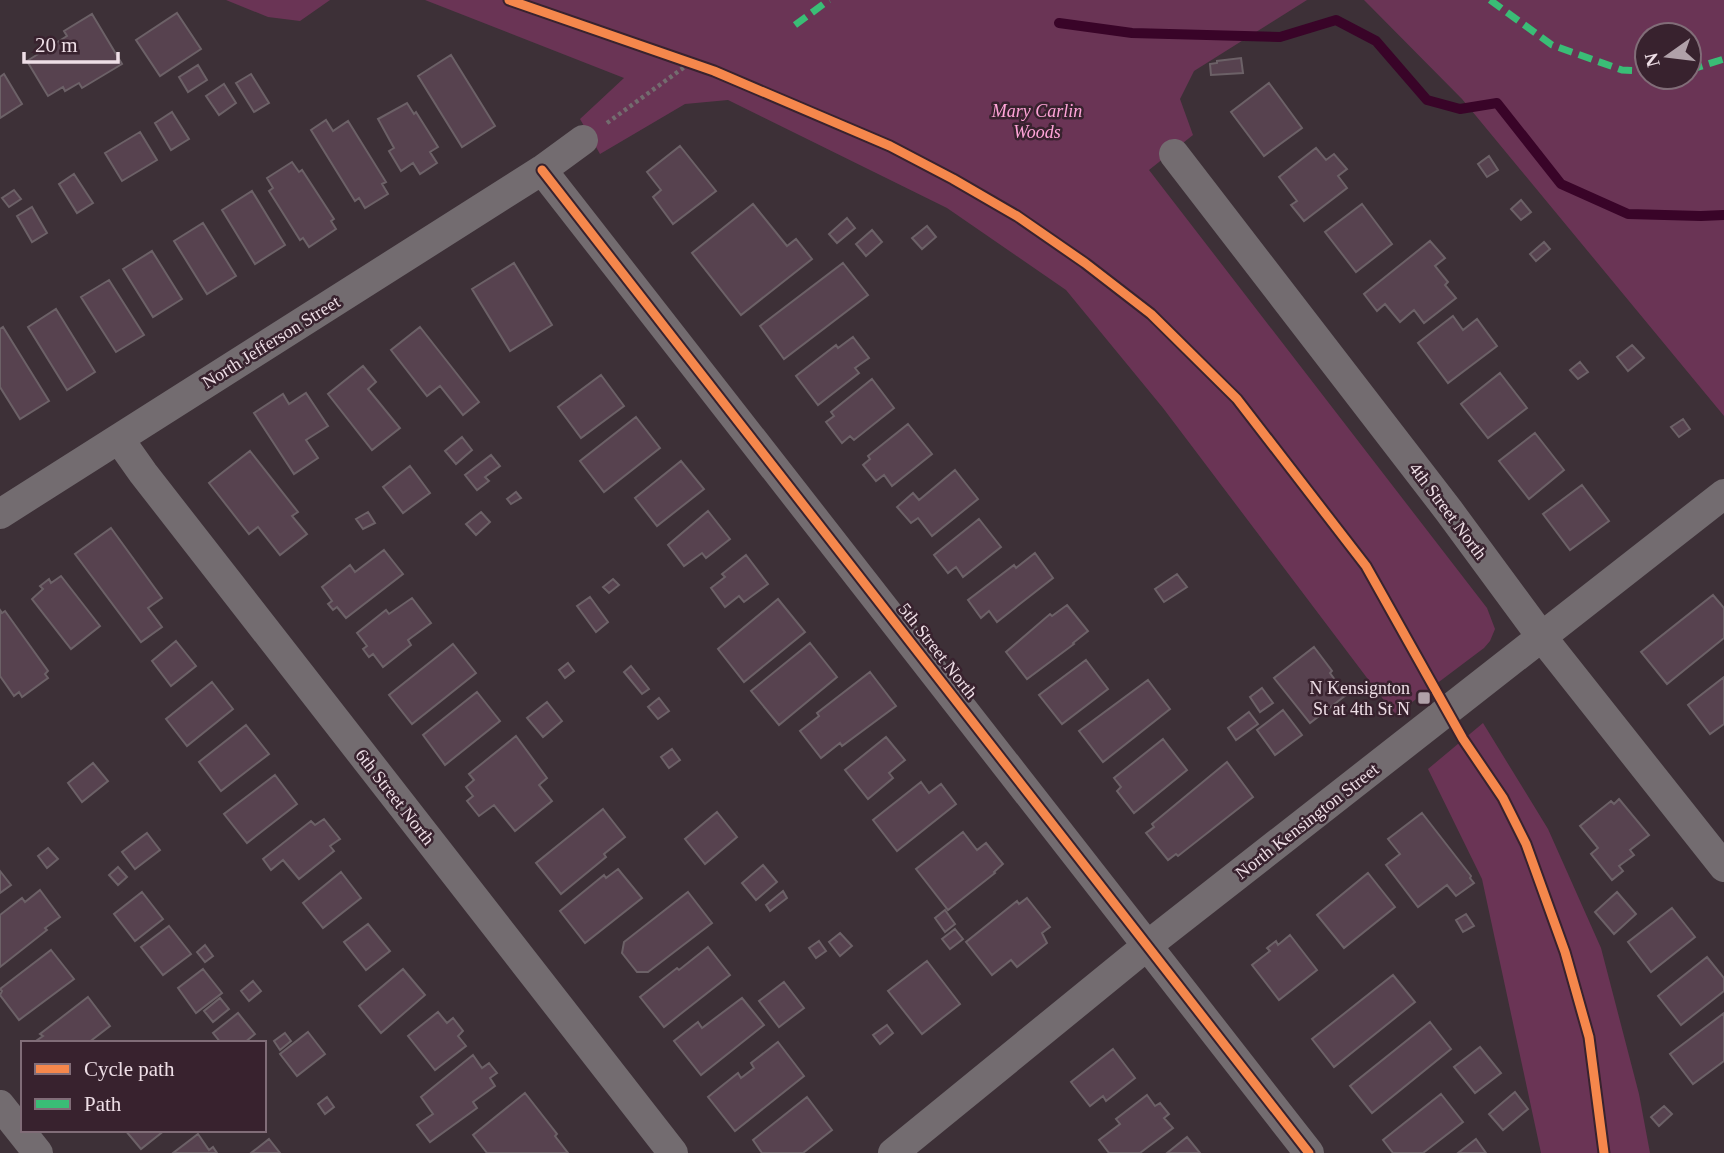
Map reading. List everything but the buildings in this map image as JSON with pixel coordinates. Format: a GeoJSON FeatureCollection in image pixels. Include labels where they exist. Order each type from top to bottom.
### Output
{"type":"FeatureCollection","features":[{"type":"Feature","properties":{"kind":"street","name":"North Jefferson Street"},"geometry":{"type":"LineString","coordinates":[[0,514],[542,170],[583,139]]}},
{"type":"Feature","properties":{"kind":"street","name":"4th Street North"},"geometry":{"type":"LineString","coordinates":[[1174,153],[1441,500],[1541,636],[1724,867]]}},
{"type":"Feature","properties":{"kind":"street","name":"5th Street North"},"geometry":{"type":"LineString","coordinates":[[542,170],[1310,1153]]}},
{"type":"Feature","properties":{"kind":"street","name":"6th Street North"},"geometry":{"type":"LineString","coordinates":[[119,439],[151,484],[673,1153]]}},
{"type":"Feature","properties":{"kind":"street","name":"North Kensington Street"},"geometry":{"type":"LineString","coordinates":[[893,1153],[1148,945],[1724,494]]}},
{"type":"Feature","properties":{"kind":"street"},"geometry":{"type":"LineString","coordinates":[[0,1105],[21,1132]]}},
{"type":"Feature","properties":{"kind":"street"},"geometry":{"type":"LineString","coordinates":[[21,1132],[38,1153]]}},
{"type":"Feature","properties":{"kind":"path"},"geometry":{"type":"LineString","coordinates":[[677,59],[693,64]]}},
{"type":"Feature","properties":{"kind":"path"},"geometry":{"type":"LineString","coordinates":[[583,139],[693,64]]}},
{"type":"Feature","properties":{"kind":"green space"},"geometry":{"type":"Polygon","coordinates":[[[226,0],[330,0],[300,21],[268,17],[226,0]]]}},
{"type":"Feature","properties":{"kind":"green space","name":"Mary Carlin Woods"},"geometry":{"type":"Polygon","coordinates":[[[425,0],[1307,0],[1194,71],[1180,99],[1193,135],[1149,170],[1487,608],[1495,629],[1490,641],[1395,715],[1163,408],[1066,290],[947,208],[728,100],[685,104],[600,154],[580,119],[624,78],[425,0]]]}},
{"type":"Feature","properties":{"kind":"green space"},"geometry":{"type":"Polygon","coordinates":[[[1364,0],[1724,0],[1724,416],[1462,99],[1364,0]]]}},
{"type":"Feature","properties":{"kind":"green space"},"geometry":{"type":"Polygon","coordinates":[[[1483,723],[1548,829],[1601,948],[1639,1094],[1650,1153],[1541,1153],[1482,879],[1428,769],[1483,723]]]}},
{"type":"Feature","properties":{"kind":"waterway"},"geometry":{"type":"LineString","coordinates":[[1059,23],[1132,33],[1280,37],[1336,20],[1376,41],[1427,100],[1460,109],[1497,103],[1561,184],[1628,214],[1724,215]]}},
{"type":"Feature","properties":{"kind":"marked path"},"geometry":{"type":"LineString","coordinates":[[795,25],[829,0]]}},
{"type":"Feature","properties":{"kind":"marked path"},"geometry":{"type":"LineString","coordinates":[[1490,0],[1552,45],[1622,70],[1633,70]]}},
{"type":"Feature","properties":{"kind":"marked path"},"geometry":{"type":"LineString","coordinates":[[1703,66],[1724,59]]}},
{"type":"Feature","properties":{"kind":"cycle path"},"geometry":{"type":"LineString","coordinates":[[509,0],[714,71],[890,146],[953,179],[1017,216],[1085,263],[1151,314],[1237,399],[1366,566],[1463,739],[1503,798],[1526,844],[1565,952],[1589,1037],[1604,1153]]}},
{"type":"Feature","properties":{"kind":"cycle path"},"geometry":{"type":"LineString","coordinates":[[542,170],[1309,1153]]}},
{"type":"Feature","properties":{"kind":"place","name":"N Kensignton St at 4th St N"},"geometry":{"type":"Point","coordinates":[1424,698]}}]}
